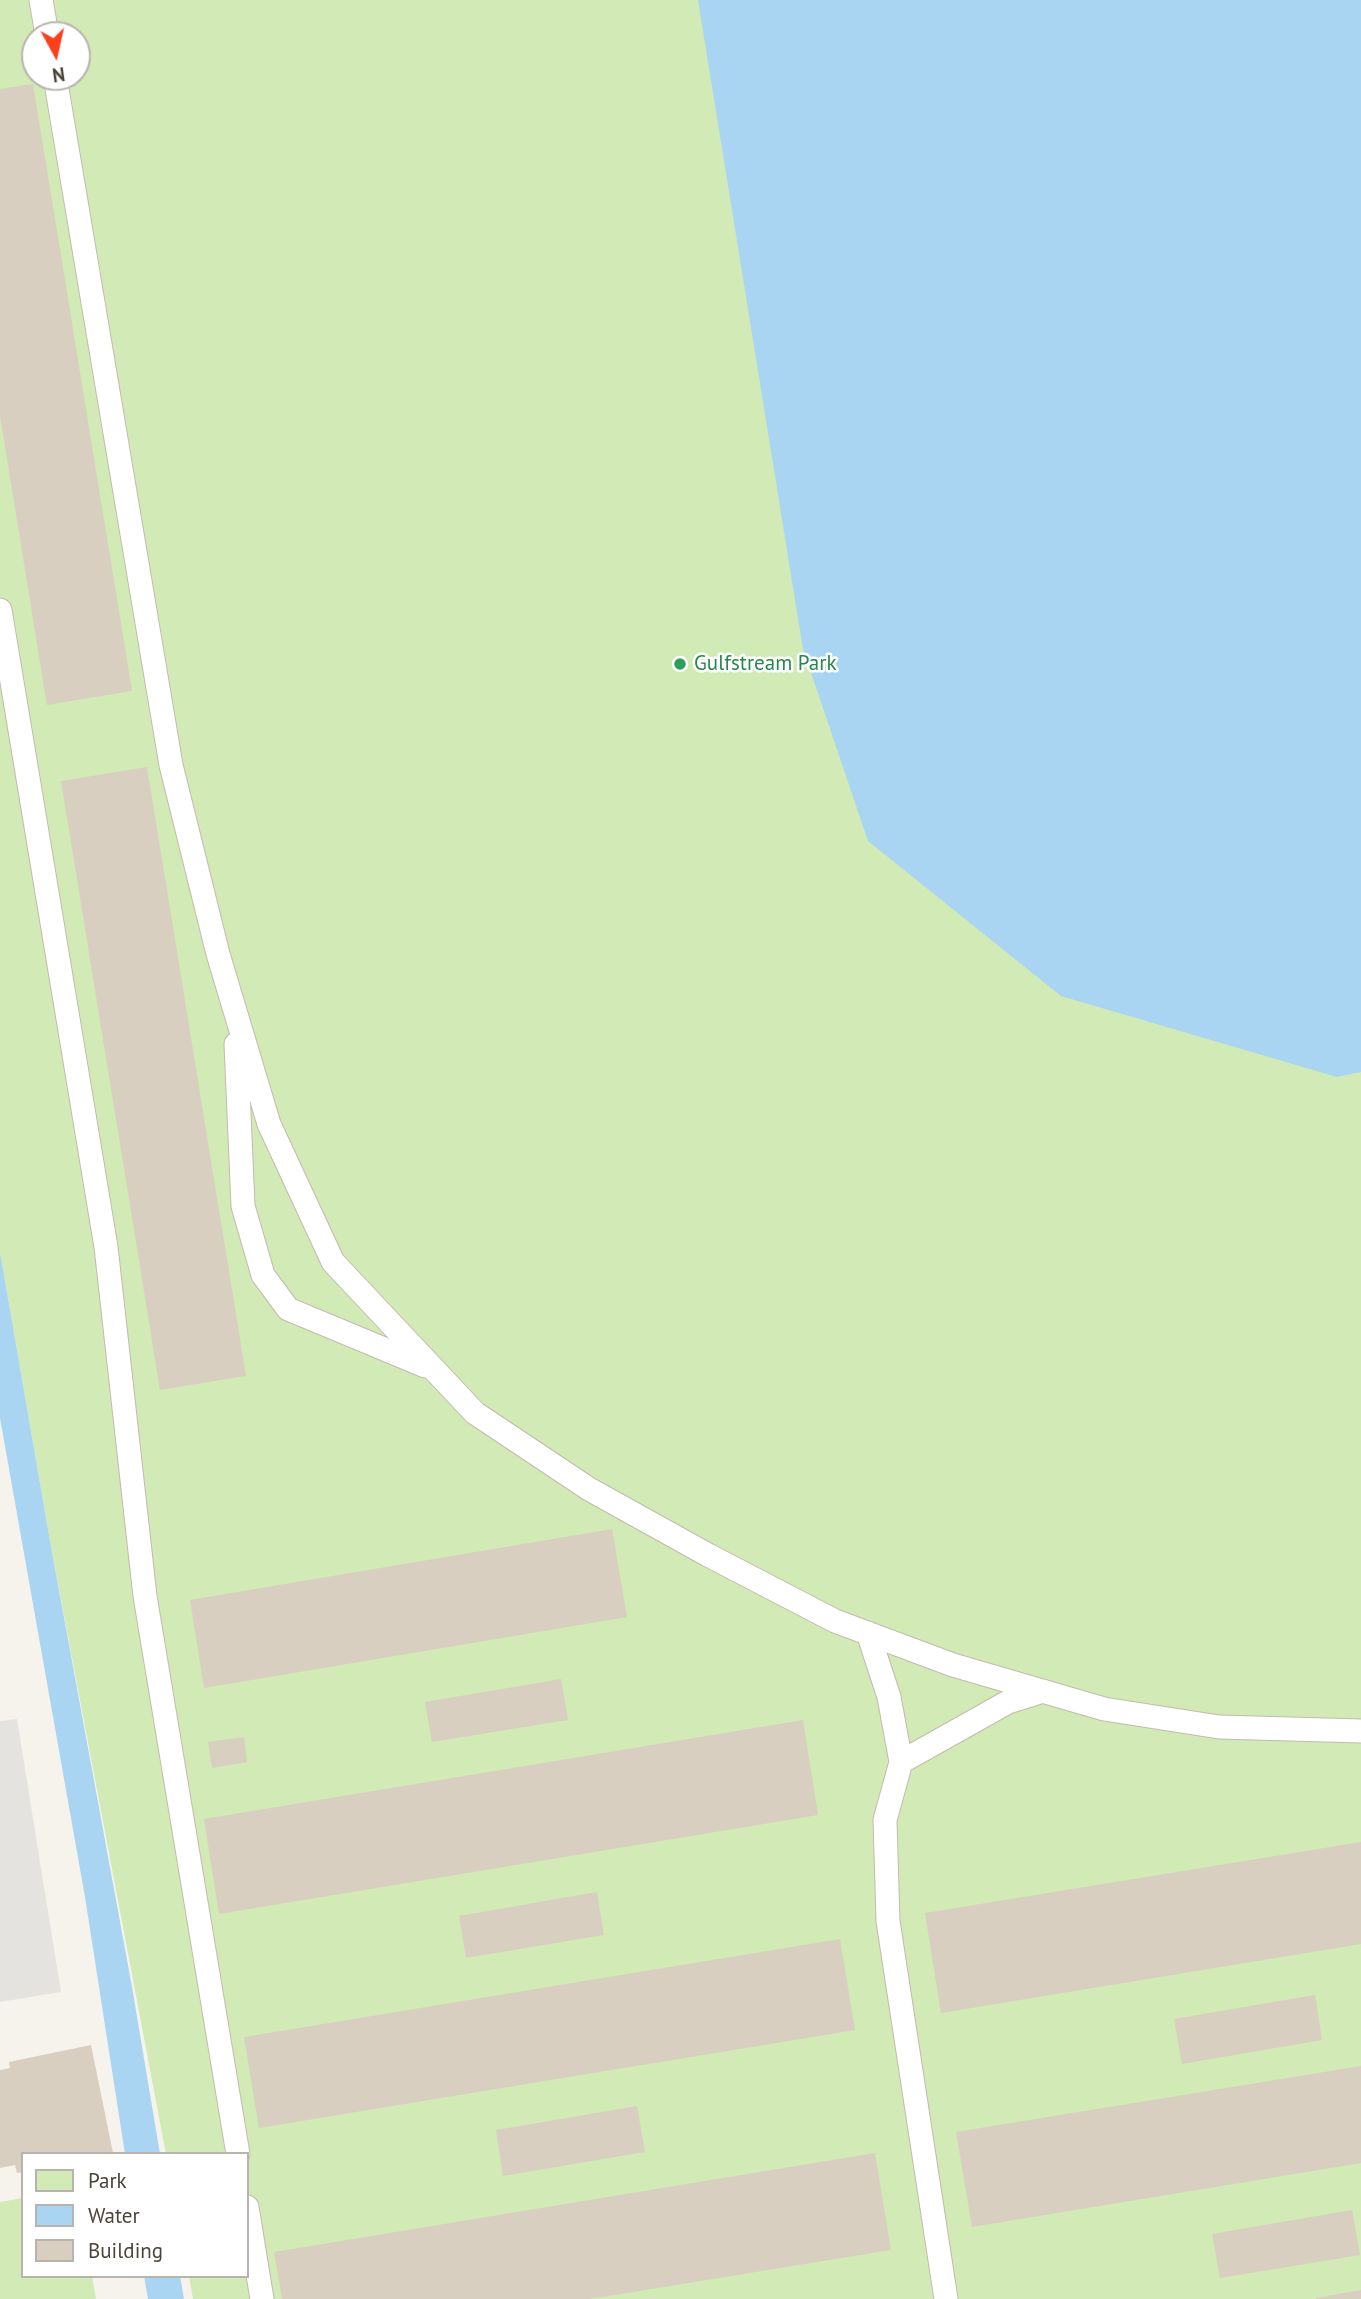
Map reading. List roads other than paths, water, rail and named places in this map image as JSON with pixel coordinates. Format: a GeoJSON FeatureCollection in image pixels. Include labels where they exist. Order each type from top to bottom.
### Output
{"type":"FeatureCollection","features":[{"type":"Feature","properties":{"kind":"lane"},"geometry":{"type":"LineString","coordinates":[[41,0],[45,21]]}},
{"type":"Feature","properties":{"kind":"lane"},"geometry":{"type":"LineString","coordinates":[[56,91],[172,765],[218,954],[269,1124],[333,1262],[475,1413],[589,1489],[708,1555],[835,1620],[953,1665],[1104,1709],[1219,1727],[1361,1731]]}},
{"type":"Feature","properties":{"kind":"lane"},"geometry":{"type":"LineString","coordinates":[[0,610],[106,1247],[145,1596],[238,2152]]}},
{"type":"Feature","properties":{"kind":"lane"},"geometry":{"type":"LineString","coordinates":[[234,1009],[243,1206],[263,1275],[288,1309],[434,1369]]}},
{"type":"Feature","properties":{"kind":"lane"},"geometry":{"type":"LineString","coordinates":[[868,1633],[889,1697],[901,1762],[885,1820],[888,1920],[946,2299]]}},
{"type":"Feature","properties":{"kind":"lane"},"geometry":{"type":"LineString","coordinates":[[901,1762],[1008,1702],[1043,1691]]}},
{"type":"Feature","properties":{"kind":"lane"},"geometry":{"type":"LineString","coordinates":[[248,2213],[262,2299]]}},
{"type":"Feature","properties":{"kind":"water"},"geometry":{"type":"Polygon","coordinates":[[[698,0],[1361,0],[1361,1072],[1337,1077],[1061,996],[868,841],[803,649],[698,0]]]}},
{"type":"Feature","properties":{"kind":"water"},"geometry":{"type":"Polygon","coordinates":[[[0,1252],[160,2152],[125,2152],[85,1897],[0,1418],[0,1252]]]}},
{"type":"Feature","properties":{"kind":"water"},"geometry":{"type":"Polygon","coordinates":[[[144,2278],[180,2278],[184,2299],[148,2299],[144,2278]]]}},
{"type":"Feature","properties":{"kind":"place","name":"Gulfstream Park"},"geometry":{"type":"Point","coordinates":[680,664]}}]}
